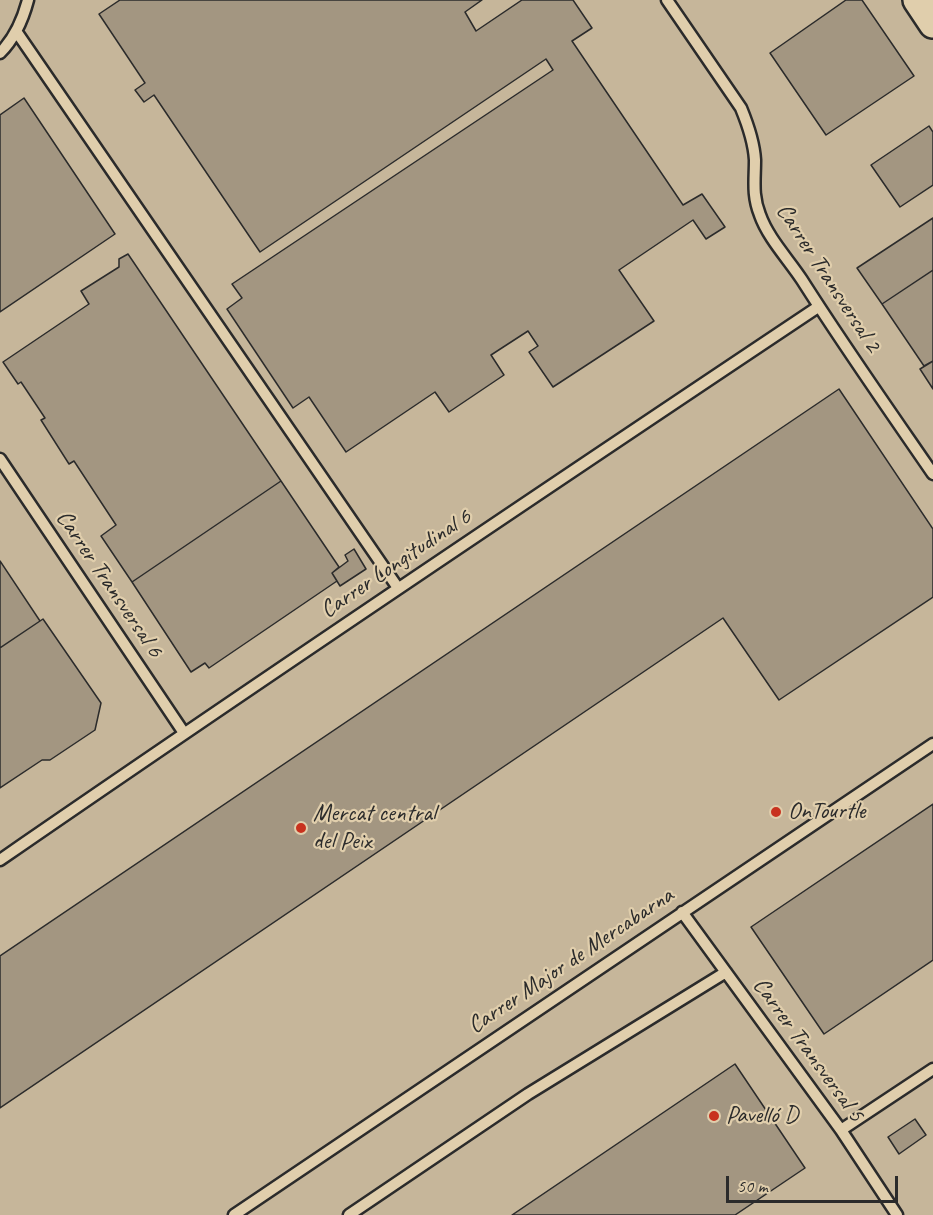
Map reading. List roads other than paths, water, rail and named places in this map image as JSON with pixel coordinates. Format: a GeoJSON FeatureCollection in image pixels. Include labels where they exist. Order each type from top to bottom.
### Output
{"type":"FeatureCollection","features":[{"type":"Feature","properties":{"kind":"street"},"geometry":{"type":"LineString","coordinates":[[917,0],[933,24]]}},
{"type":"Feature","properties":{"kind":"lane"},"geometry":{"type":"LineString","coordinates":[[0,52],[16,31],[28,0]]}},
{"type":"Feature","properties":{"kind":"lane","name":"Carrer Transversal 2"},"geometry":{"type":"LineString","coordinates":[[667,0],[741,108],[752,140],[755,160],[755,200],[760,217],[818,307],[933,474]]}},
{"type":"Feature","properties":{"kind":"lane"},"geometry":{"type":"LineString","coordinates":[[16,31],[398,588]]}},
{"type":"Feature","properties":{"kind":"lane","name":"Carrer Longitudinal 6"},"geometry":{"type":"LineString","coordinates":[[0,860],[398,588],[818,307]]}},
{"type":"Feature","properties":{"kind":"lane","name":"Carrer Transversal 6"},"geometry":{"type":"LineString","coordinates":[[0,459],[184,733]]}},
{"type":"Feature","properties":{"kind":"lane","name":"Carrer Major de Mercabarna"},"geometry":{"type":"LineString","coordinates":[[234,1215],[933,744]]}},
{"type":"Feature","properties":{"kind":"lane","name":"Carrer Transversal 5"},"geometry":{"type":"LineString","coordinates":[[682,912],[841,1130],[895,1215]]}},
{"type":"Feature","properties":{"kind":"lane"},"geometry":{"type":"LineString","coordinates":[[349,1215],[528,1095],[726,972]]}},
{"type":"Feature","properties":{"kind":"lane"},"geometry":{"type":"LineString","coordinates":[[841,1130],[933,1069]]}},
{"type":"Feature","properties":{"kind":"place","name":"OnTourtle"},"geometry":{"type":"Point","coordinates":[776,812]}},
{"type":"Feature","properties":{"kind":"place","name":"Mercat central del Peix"},"geometry":{"type":"Point","coordinates":[301,828]}},
{"type":"Feature","properties":{"kind":"place","name":"Pavelló D"},"geometry":{"type":"Point","coordinates":[714,1116]}}]}
